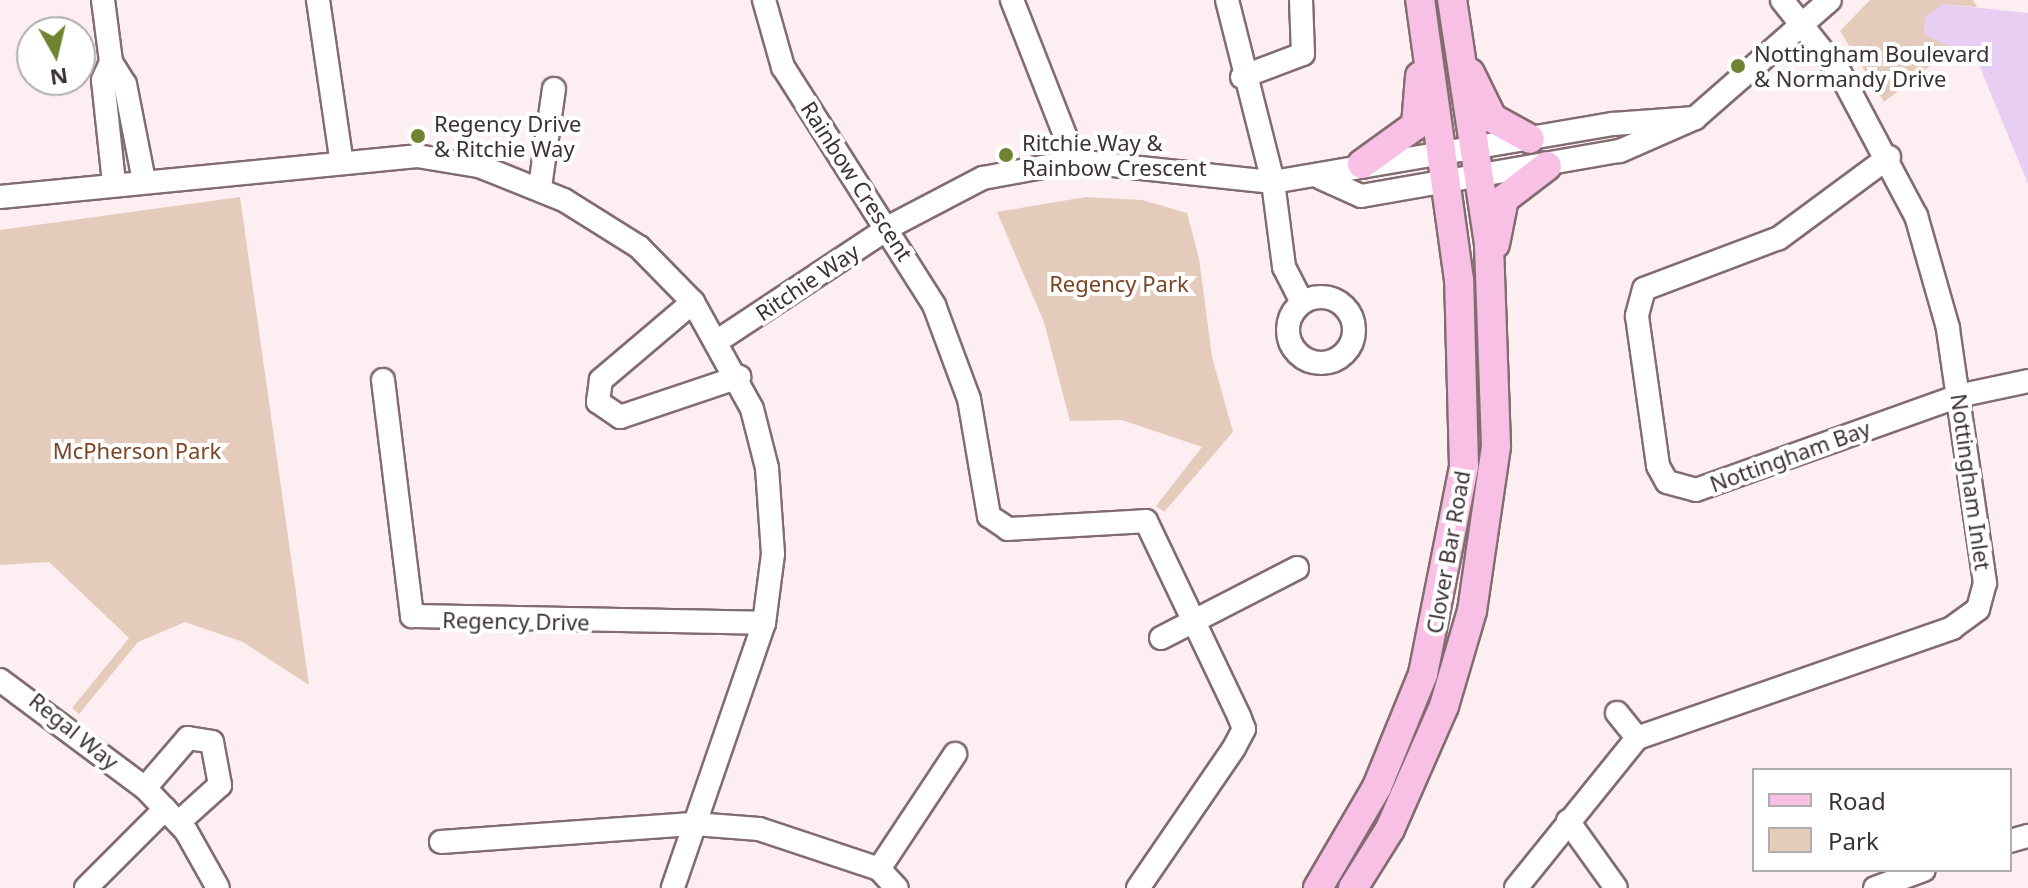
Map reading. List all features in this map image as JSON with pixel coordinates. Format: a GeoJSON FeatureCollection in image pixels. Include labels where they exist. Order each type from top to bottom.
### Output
{"type":"FeatureCollection","features":[{"type":"Feature","properties":{"kind":"main road","name":"Clover Bar Road"},"geometry":{"type":"LineString","coordinates":[[1318,888],[1399,738],[1439,621],[1455,542],[1466,370],[1420,0]]}},
{"type":"Feature","properties":{"kind":"main road","name":"Clover Bar Road"},"geometry":{"type":"LineString","coordinates":[[1353,888],[1416,775],[1472,611],[1496,446],[1494,313],[1452,0]]}},
{"type":"Feature","properties":{"kind":"main road"},"geometry":{"type":"LineString","coordinates":[[1362,164],[1416,125],[1424,31]]}},
{"type":"Feature","properties":{"kind":"main road"},"geometry":{"type":"LineString","coordinates":[[1459,50],[1492,118],[1530,139]]}},
{"type":"Feature","properties":{"kind":"main road"},"geometry":{"type":"LineString","coordinates":[[1494,313],[1496,216],[1504,199],[1547,166]]}},
{"type":"Feature","properties":{"kind":"street"},"geometry":{"type":"LineString","coordinates":[[103,0],[111,62],[125,84],[144,181]]}},
{"type":"Feature","properties":{"kind":"street"},"geometry":{"type":"LineString","coordinates":[[318,0],[341,158]]}},
{"type":"Feature","properties":{"kind":"street","name":"Rainbow Crescent"},"geometry":{"type":"LineString","coordinates":[[764,0],[783,67],[891,226],[954,353],[989,516],[1008,529],[1146,521],[1244,729],[1138,888]]}},
{"type":"Feature","properties":{"kind":"street"},"geometry":{"type":"LineString","coordinates":[[1012,0],[1075,161]]}},
{"type":"Feature","properties":{"kind":"street"},"geometry":{"type":"LineString","coordinates":[[1227,0],[1242,77],[1273,182],[1284,267],[1302,302]]}},
{"type":"Feature","properties":{"kind":"street"},"geometry":{"type":"LineString","coordinates":[[1242,77],[1303,54],[1301,0]]}},
{"type":"Feature","properties":{"kind":"street","name":"Nottingham Inlet"},"geometry":{"type":"LineString","coordinates":[[1637,738],[1952,628],[1978,609],[1985,583],[1958,396],[1935,272],[1889,157],[1803,26],[1782,0]]}},
{"type":"Feature","properties":{"kind":"street","name":"Ritchie Way"},"geometry":{"type":"LineString","coordinates":[[1321,178],[1361,196],[1477,180],[1620,151],[1695,118],[1830,0]]}},
{"type":"Feature","properties":{"kind":"street"},"geometry":{"type":"LineString","coordinates":[[111,62],[103,80],[114,183]]}},
{"type":"Feature","properties":{"kind":"street"},"geometry":{"type":"LineString","coordinates":[[540,187],[554,89]]}},
{"type":"Feature","properties":{"kind":"street","name":"Ritchie Way"},"geometry":{"type":"LineString","coordinates":[[719,340],[891,226],[983,178],[1075,161],[1273,182],[1321,178],[1362,164],[1441,151],[1695,118]]}},
{"type":"Feature","properties":{"kind":"street"},"geometry":{"type":"LineString","coordinates":[[0,197],[341,158],[417,156],[540,187],[639,247],[693,302],[739,377],[767,468],[772,521],[764,623],[673,888]]}},
{"type":"Feature","properties":{"kind":"street","name":"Nottingham Bay"},"geometry":{"type":"LineString","coordinates":[[1889,157],[1779,238],[1644,289],[1637,316],[1658,466],[1678,490],[1696,490],[1958,396]]}},
{"type":"Feature","properties":{"kind":"street"},"geometry":{"type":"LineString","coordinates":[[693,302],[601,380],[598,402],[620,417],[739,377]]}},
{"type":"Feature","properties":{"kind":"street","name":"Regency Drive"},"geometry":{"type":"LineString","coordinates":[[383,380],[412,616],[764,623]]}},
{"type":"Feature","properties":{"kind":"street"},"geometry":{"type":"LineString","coordinates":[[1958,396],[2028,381]]}},
{"type":"Feature","properties":{"kind":"street"},"geometry":{"type":"LineString","coordinates":[[1161,638],[1297,568]]}},
{"type":"Feature","properties":{"kind":"street","name":"Regal Way"},"geometry":{"type":"LineString","coordinates":[[0,680],[145,788],[172,816],[218,888]]}},
{"type":"Feature","properties":{"kind":"street"},"geometry":{"type":"LineString","coordinates":[[1516,888],[1637,738],[1617,713]]}},
{"type":"Feature","properties":{"kind":"street"},"geometry":{"type":"LineString","coordinates":[[86,888],[172,816],[220,785],[212,742],[188,738],[145,788]]}},
{"type":"Feature","properties":{"kind":"street"},"geometry":{"type":"LineString","coordinates":[[879,869],[955,754]]}},
{"type":"Feature","properties":{"kind":"street"},"geometry":{"type":"LineString","coordinates":[[1568,821],[1616,888]]}},
{"type":"Feature","properties":{"kind":"street"},"geometry":{"type":"LineString","coordinates":[[441,842],[695,824],[759,829],[879,869],[897,888]]}},
{"type":"Feature","properties":{"kind":"street"},"geometry":{"type":"LineString","coordinates":[[1875,888],[1919,872]]}},
{"type":"Feature","properties":{"kind":"green space"},"geometry":{"type":"Polygon","coordinates":[[[1870,0],[1973,0],[1977,7],[1942,4],[1925,34],[1954,47],[1884,102],[1840,31],[1870,0]]]}},
{"type":"Feature","properties":{"kind":"green space","name":"McPherson Park"},"geometry":{"type":"Polygon","coordinates":[[[240,197],[309,685],[243,642],[185,622],[138,642],[79,714],[72,708],[129,638],[49,562],[0,565],[0,230],[240,197]]]}},
{"type":"Feature","properties":{"kind":"green space","name":"Regency Park"},"geometry":{"type":"Polygon","coordinates":[[[1086,197],[1142,200],[1187,213],[1199,258],[1212,357],[1233,432],[1164,512],[1156,506],[1202,447],[1122,420],[1070,421],[1044,322],[997,212],[1086,197]]]}},
{"type":"Feature","properties":{"kind":"shaded area"},"geometry":{"type":"Polygon","coordinates":[[[1942,4],[2028,13],[2028,184],[1977,60],[1924,34],[1925,17],[1942,4]]]}},
{"type":"Feature","properties":{"kind":"place","name":"Nottingham Boulevard & Normandy Drive"},"geometry":{"type":"Point","coordinates":[1738,66]}},
{"type":"Feature","properties":{"kind":"place","name":"Regency Drive & Ritchie Way"},"geometry":{"type":"Point","coordinates":[418,136]}},
{"type":"Feature","properties":{"kind":"place","name":"Ritchie Way & Rainbow Crescent"},"geometry":{"type":"Point","coordinates":[1006,155]}}]}
